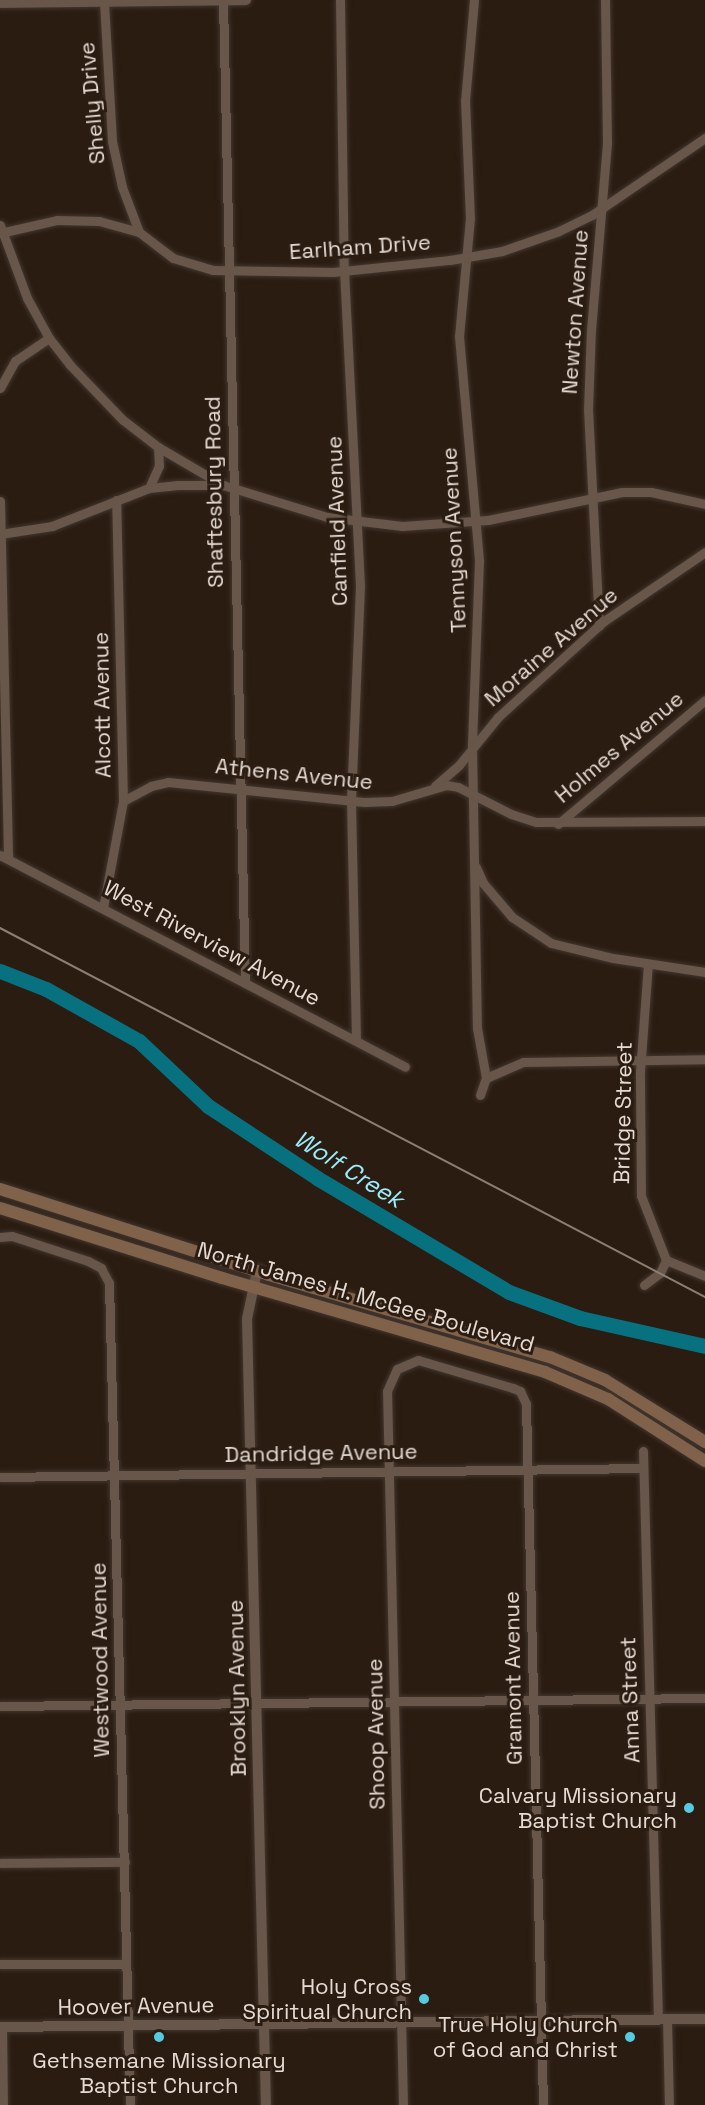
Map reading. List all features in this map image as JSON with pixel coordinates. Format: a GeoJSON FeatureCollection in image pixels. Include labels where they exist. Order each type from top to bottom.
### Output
{"type":"FeatureCollection","features":[{"type":"Feature","properties":{"kind":"main road","name":"North James H. McGee Boulevard"},"geometry":{"type":"LineString","coordinates":[[0,1189],[257,1271],[550,1357],[605,1380],[705,1442]]}},
{"type":"Feature","properties":{"kind":"main road","name":"North James H. McGee Boulevard"},"geometry":{"type":"LineString","coordinates":[[0,1208],[252,1286],[545,1372],[628,1410],[705,1461]]}},
{"type":"Feature","properties":{"kind":"street","name":"Shaftesbury Road"},"geometry":{"type":"LineString","coordinates":[[223,0],[245,982]]}},
{"type":"Feature","properties":{"kind":"street"},"geometry":{"type":"LineString","coordinates":[[0,3],[246,0]]}},
{"type":"Feature","properties":{"kind":"street","name":"Canfield Avenue"},"geometry":{"type":"LineString","coordinates":[[340,0],[344,270],[357,522],[360,644],[351,801],[356,1041]]}},
{"type":"Feature","properties":{"kind":"street","name":"Tennyson Avenue"},"geometry":{"type":"LineString","coordinates":[[474,0],[466,66],[470,199],[460,359],[477,521],[480,595],[472,746],[477,1028],[486,1078]]}},
{"type":"Feature","properties":{"kind":"street","name":"Newton Avenue"},"geometry":{"type":"LineString","coordinates":[[599,626],[591,496],[589,361],[609,94],[605,0]]}},
{"type":"Feature","properties":{"kind":"street","name":"Shelly Drive"},"geometry":{"type":"LineString","coordinates":[[104,2],[112,141],[122,187],[140,232]]}},
{"type":"Feature","properties":{"kind":"street","name":"Earlham Drive"},"geometry":{"type":"LineString","coordinates":[[1,230],[69,219],[99,221],[140,232],[183,262],[228,271],[344,270],[465,258],[529,243],[602,208],[705,138]]}},
{"type":"Feature","properties":{"kind":"street"},"geometry":{"type":"LineString","coordinates":[[1,230],[18,279],[49,338],[103,402],[158,447],[233,489],[298,511],[357,522],[414,526],[477,521],[591,496],[651,492],[705,504]]}},
{"type":"Feature","properties":{"kind":"street"},"geometry":{"type":"LineString","coordinates":[[0,388],[15,361],[49,338]]}},
{"type":"Feature","properties":{"kind":"street"},"geometry":{"type":"LineString","coordinates":[[149,488],[159,466],[158,447]]}},
{"type":"Feature","properties":{"kind":"street"},"geometry":{"type":"LineString","coordinates":[[0,534],[52,526],[149,488],[223,485]]}},
{"type":"Feature","properties":{"kind":"street","name":"Alcott Avenue"},"geometry":{"type":"LineString","coordinates":[[103,908],[123,801],[116,500]]}},
{"type":"Feature","properties":{"kind":"street"},"geometry":{"type":"LineString","coordinates":[[0,501],[4,857]]}},
{"type":"Feature","properties":{"kind":"street","name":"Moraine Avenue"},"geometry":{"type":"LineString","coordinates":[[435,786],[459,765],[472,746],[506,709],[599,626],[705,552]]}},
{"type":"Feature","properties":{"kind":"street","name":"Holmes Avenue"},"geometry":{"type":"LineString","coordinates":[[558,824],[705,700]]}},
{"type":"Feature","properties":{"kind":"street","name":"Athens Avenue"},"geometry":{"type":"LineString","coordinates":[[123,801],[151,786],[168,782],[351,801],[392,801],[435,786],[459,787],[522,819],[558,824],[705,821]]}},
{"type":"Feature","properties":{"kind":"street","name":"West Riverview Avenue"},"geometry":{"type":"LineString","coordinates":[[4,857],[405,1067]]}},
{"type":"Feature","properties":{"kind":"street"},"geometry":{"type":"LineString","coordinates":[[474,862],[483,883],[502,906],[532,933],[566,948],[648,964],[705,972]]}},
{"type":"Feature","properties":{"kind":"street","name":"Bridge Street"},"geometry":{"type":"LineString","coordinates":[[648,964],[641,1060],[641,1196],[666,1260]]}},
{"type":"Feature","properties":{"kind":"street"},"geometry":{"type":"LineString","coordinates":[[480,1095],[486,1078],[523,1062],[705,1059]]}},
{"type":"Feature","properties":{"kind":"street","name":"Westwood Avenue"},"geometry":{"type":"LineString","coordinates":[[0,1237],[12,1236],[94,1263],[109,1283],[130,2105]]}},
{"type":"Feature","properties":{"kind":"street"},"geometry":{"type":"LineString","coordinates":[[644,1285],[660,1273],[666,1260],[705,1276]]}},
{"type":"Feature","properties":{"kind":"street","name":"Brooklyn Avenue"},"geometry":{"type":"LineString","coordinates":[[257,1271],[247,1305],[266,2105]]}},
{"type":"Feature","properties":{"kind":"street","name":"Shoop Avenue"},"geometry":{"type":"LineString","coordinates":[[403,2105],[387,1391],[391,1377],[400,1367],[425,1361],[513,1388],[522,1395]]}},
{"type":"Feature","properties":{"kind":"street","name":"Gramont Avenue"},"geometry":{"type":"LineString","coordinates":[[522,1395],[528,1470],[543,2105]]}},
{"type":"Feature","properties":{"kind":"street","name":"Anna Street"},"geometry":{"type":"LineString","coordinates":[[643,1451],[649,1698],[662,2019],[669,2105]]}},
{"type":"Feature","properties":{"kind":"street","name":"Dandridge Avenue"},"geometry":{"type":"LineString","coordinates":[[0,1477],[643,1468]]}},
{"type":"Feature","properties":{"kind":"street"},"geometry":{"type":"LineString","coordinates":[[0,1706],[705,1698]]}},
{"type":"Feature","properties":{"kind":"street"},"geometry":{"type":"LineString","coordinates":[[0,1863],[125,1862]]}},
{"type":"Feature","properties":{"kind":"street"},"geometry":{"type":"LineString","coordinates":[[0,1964],[126,1964]]}},
{"type":"Feature","properties":{"kind":"street","name":"Hoover Avenue"},"geometry":{"type":"LineString","coordinates":[[1,2027],[705,2019]]}},
{"type":"Feature","properties":{"kind":"street"},"geometry":{"type":"LineString","coordinates":[[1,2027],[3,2105]]}},
{"type":"Feature","properties":{"kind":"waterway","name":"Wolf Creek"},"geometry":{"type":"LineString","coordinates":[[0,971],[46,989],[139,1041],[208,1106],[317,1178],[509,1292],[580,1318],[705,1346]]}},
{"type":"Feature","properties":{"kind":"railway"},"geometry":{"type":"LineString","coordinates":[[0,928],[705,1297]]}},
{"type":"Feature","properties":{"kind":"place","name":"Calvary Missionary Baptist Church"},"geometry":{"type":"Point","coordinates":[689,1808]}},
{"type":"Feature","properties":{"kind":"place","name":"Holy Cross Spiritual Church"},"geometry":{"type":"Point","coordinates":[424,1999]}},
{"type":"Feature","properties":{"kind":"place","name":"Gethsemane Missionary Baptist Church"},"geometry":{"type":"Point","coordinates":[159,2037]}},
{"type":"Feature","properties":{"kind":"place","name":"True Holy Church of God and Christ"},"geometry":{"type":"Point","coordinates":[630,2037]}}]}
